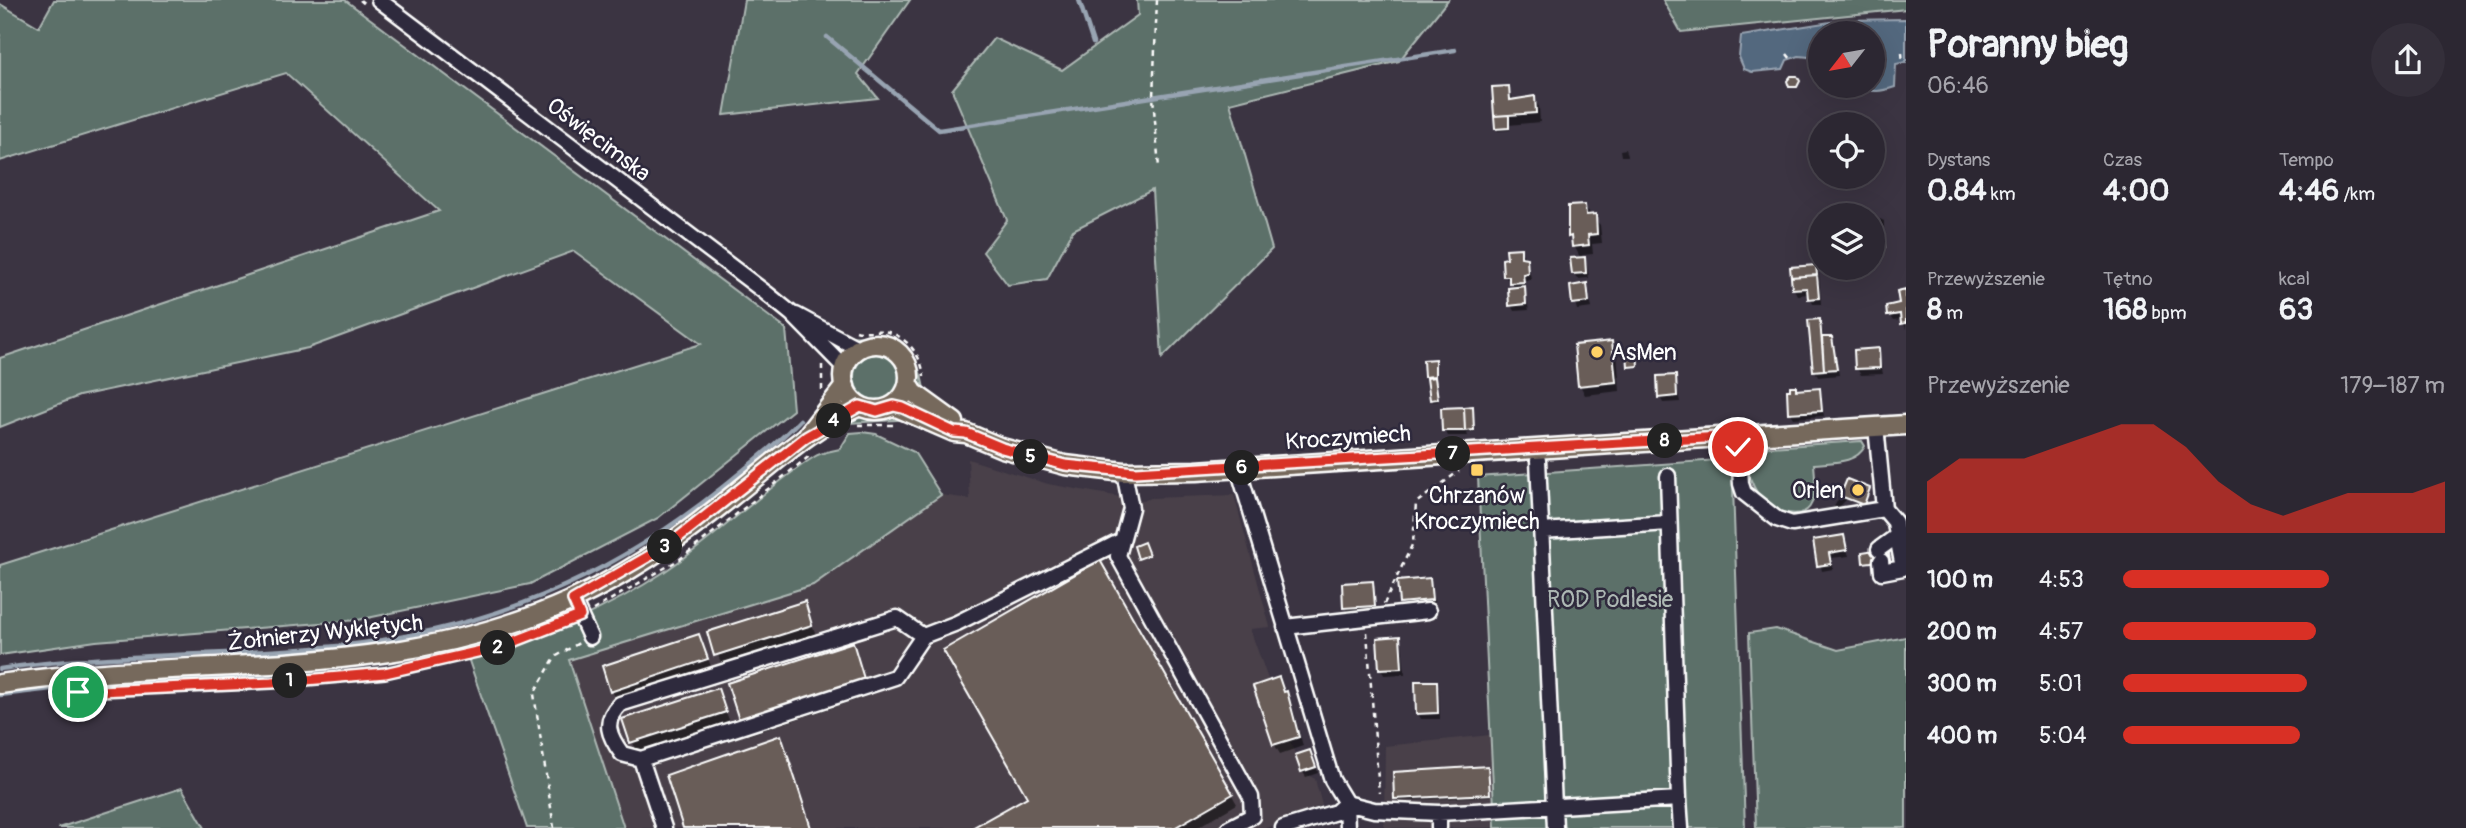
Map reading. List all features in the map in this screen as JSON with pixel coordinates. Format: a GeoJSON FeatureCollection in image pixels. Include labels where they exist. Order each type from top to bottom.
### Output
{"type":"FeatureCollection","features":[{"type":"Feature","properties":{"kind":"main road"},"geometry":{"type":"LineString","coordinates":[[881,345],[900,354],[918,385],[894,406],[877,411],[860,406],[845,386],[845,368],[859,349],[881,345]]}},
{"type":"Feature","properties":{"kind":"main road","name":"Kroczymiech"},"geometry":{"type":"LineString","coordinates":[[918,385],[914,393],[966,433]]}},
{"type":"Feature","properties":{"kind":"main road","name":"Żołnierzy Wyklętych"},"geometry":{"type":"LineString","coordinates":[[811,444],[845,386]]}},
{"type":"Feature","properties":{"kind":"main road","name":"Żołnierzy Wyklętych"},"geometry":{"type":"LineString","coordinates":[[0,684],[76,674],[293,663],[383,655],[472,637],[577,608],[811,444],[860,406]]}},
{"type":"Feature","properties":{"kind":"main road","name":"Kroczymiech"},"geometry":{"type":"LineString","coordinates":[[894,406],[954,432],[966,433],[1041,459],[1124,472],[1238,468],[1906,425]]}},
{"type":"Feature","properties":{"kind":"street","name":"Oświęcimska"},"geometry":{"type":"LineString","coordinates":[[379,0],[792,314],[845,368]]}},
{"type":"Feature","properties":{"kind":"street","name":"Oświęcimska"},"geometry":{"type":"LineString","coordinates":[[792,314],[859,349]]}},
{"type":"Feature","properties":{"kind":"street"},"geometry":{"type":"LineString","coordinates":[[1876,426],[1884,509],[1895,522],[1898,536],[1903,568],[1882,572],[1880,555],[1898,536]]}},
{"type":"Feature","properties":{"kind":"street"},"geometry":{"type":"LineString","coordinates":[[1738,436],[1741,484],[1748,498],[1759,508],[1792,524],[1884,509]]}},
{"type":"Feature","properties":{"kind":"street"},"geometry":{"type":"LineString","coordinates":[[1538,460],[1555,828]]}},
{"type":"Feature","properties":{"kind":"street"},"geometry":{"type":"LineString","coordinates":[[1238,468],[1332,780],[1346,803],[1347,828]]}},
{"type":"Feature","properties":{"kind":"street"},"geometry":{"type":"LineString","coordinates":[[1124,472],[1130,508],[1119,542],[1118,556],[1251,797],[1252,816],[1229,828]]}},
{"type":"Feature","properties":{"kind":"street"},"geometry":{"type":"LineString","coordinates":[[1668,476],[1681,828]]}},
{"type":"Feature","properties":{"kind":"street"},"geometry":{"type":"LineString","coordinates":[[1541,531],[1669,523]]}},
{"type":"Feature","properties":{"kind":"street"},"geometry":{"type":"LineString","coordinates":[[923,636],[897,618],[620,704],[611,713],[607,726],[612,740],[622,754],[641,759],[895,677],[923,636],[957,624],[1119,542]]}},
{"type":"Feature","properties":{"kind":"street"},"geometry":{"type":"LineString","coordinates":[[577,608],[590,637]]}},
{"type":"Feature","properties":{"kind":"street"},"geometry":{"type":"LineString","coordinates":[[1285,627],[1428,611]]}},
{"type":"Feature","properties":{"kind":"street"},"geometry":{"type":"LineString","coordinates":[[641,759],[664,828]]}},
{"type":"Feature","properties":{"kind":"street"},"geometry":{"type":"LineString","coordinates":[[1346,803],[1374,810],[1439,813],[1493,807],[1679,799]]}},
{"type":"Feature","properties":{"kind":"street"},"geometry":{"type":"LineString","coordinates":[[1283,828],[1336,811],[1346,803]]}},
{"type":"Feature","properties":{"kind":"street"},"geometry":{"type":"LineString","coordinates":[[1439,813],[1440,828]]}},
{"type":"Feature","properties":{"kind":"path"},"geometry":{"type":"LineString","coordinates":[[1157,0],[1153,97],[1159,169]]}},
{"type":"Feature","properties":{"kind":"path"},"geometry":{"type":"LineString","coordinates":[[1902,53],[1903,63]]}},
{"type":"Feature","properties":{"kind":"path"},"geometry":{"type":"LineString","coordinates":[[1787,54],[1791,59]]}},
{"type":"Feature","properties":{"kind":"path"},"geometry":{"type":"LineString","coordinates":[[848,327],[864,333],[883,331],[904,339],[917,355],[918,385]]}},
{"type":"Feature","properties":{"kind":"path"},"geometry":{"type":"LineString","coordinates":[[78,692],[272,683],[385,673],[503,646],[680,559],[811,444]]}},
{"type":"Feature","properties":{"kind":"path"},"geometry":{"type":"LineString","coordinates":[[1379,793],[1373,617],[1413,543],[1416,502],[1459,471]]}},
{"type":"Feature","properties":{"kind":"path"},"geometry":{"type":"LineString","coordinates":[[554,828],[534,694],[555,657],[590,637]]}},
{"type":"Feature","properties":{"kind":"shaded area"},"geometry":{"type":"Polygon","coordinates":[[[968,459],[1048,484],[1143,501],[1151,498],[1234,495],[1270,627],[1250,629],[1301,771],[1315,779],[1322,805],[1266,828],[624,828],[569,660],[813,585],[941,495],[970,499],[968,459]]]}},
{"type":"Feature","properties":{"kind":"shaded area"},"geometry":{"type":"Polygon","coordinates":[[[1490,735],[1494,828],[1384,828],[1385,746],[1490,735]]]}},
{"type":"Feature","properties":{"kind":"green space"},"geometry":{"type":"Polygon","coordinates":[[[54,0],[345,0],[786,329],[793,410],[658,518],[530,584],[358,620],[96,641],[0,655],[0,565],[701,344],[574,251],[308,348],[79,396],[0,427],[0,358],[439,211],[286,73],[0,161],[0,4],[39,27],[54,0]]]}},
{"type":"Feature","properties":{"kind":"green space"},"geometry":{"type":"Polygon","coordinates":[[[744,0],[910,0],[858,74],[878,98],[724,115],[744,0]]]}},
{"type":"Feature","properties":{"kind":"green space"},"geometry":{"type":"Polygon","coordinates":[[[1137,0],[1448,0],[1399,61],[1230,103],[1272,249],[1162,358],[1152,190],[1073,230],[1047,279],[1008,285],[983,252],[1007,220],[952,90],[994,38],[1062,70],[1138,15],[1137,0]]]}},
{"type":"Feature","properties":{"kind":"green space"},"geometry":{"type":"Polygon","coordinates":[[[1663,0],[1906,0],[1906,9],[1681,32],[1663,0]]]}},
{"type":"Feature","properties":{"kind":"green space"},"geometry":{"type":"Polygon","coordinates":[[[883,336],[902,344],[914,358],[925,396],[906,352],[899,345],[880,339],[847,337],[883,336]]]}},
{"type":"Feature","properties":{"kind":"green space"},"geometry":{"type":"Polygon","coordinates":[[[877,354],[893,361],[900,377],[893,393],[877,400],[861,393],[854,377],[861,361],[877,354]]]}},
{"type":"Feature","properties":{"kind":"green space"},"geometry":{"type":"Polygon","coordinates":[[[860,414],[892,414],[912,419],[849,423],[847,419],[860,414]]]}},
{"type":"Feature","properties":{"kind":"green space"},"geometry":{"type":"Polygon","coordinates":[[[850,433],[876,434],[914,452],[941,495],[813,585],[569,660],[624,828],[527,828],[468,658],[553,630],[608,605],[684,558],[797,468],[820,454],[840,449],[850,433]]]}},
{"type":"Feature","properties":{"kind":"green space"},"geometry":{"type":"Polygon","coordinates":[[[1862,441],[1865,446],[1861,452],[1850,459],[1814,464],[1813,500],[1804,512],[1795,514],[1769,507],[1750,479],[1748,462],[1755,448],[1862,441]]]}},
{"type":"Feature","properties":{"kind":"green space","name":"ROD Podlesie"},"geometry":{"type":"Polygon","coordinates":[[[1732,459],[1745,828],[1495,828],[1478,477],[1732,459]]]}},
{"type":"Feature","properties":{"kind":"green space"},"geometry":{"type":"Polygon","coordinates":[[[1776,629],[1838,650],[1906,637],[1906,828],[1756,828],[1749,633],[1776,629]]]}},
{"type":"Feature","properties":{"kind":"green space"},"geometry":{"type":"Polygon","coordinates":[[[182,788],[205,828],[58,828],[182,788]]]}},
{"type":"Feature","properties":{"kind":"water"},"geometry":{"type":"Polygon","coordinates":[[[1906,19],[1906,62],[1896,64],[1895,87],[1885,90],[1885,21],[1837,21],[1906,19]]]}},
{"type":"Feature","properties":{"kind":"water"},"geometry":{"type":"Polygon","coordinates":[[[1808,25],[1808,57],[1799,56],[1787,60],[1783,69],[1752,72],[1744,69],[1739,57],[1741,36],[1808,25]]]}},
{"type":"Feature","properties":{"kind":"building"},"geometry":{"type":"Polygon","coordinates":[[[1791,76],[1797,76],[1800,81],[1797,87],[1789,87],[1787,81],[1791,76]]]}},
{"type":"Feature","properties":{"kind":"building"},"geometry":{"type":"Polygon","coordinates":[[[1509,86],[1510,100],[1535,96],[1536,113],[1494,116],[1492,87],[1509,86]]]}},
{"type":"Feature","properties":{"kind":"building"},"geometry":{"type":"Polygon","coordinates":[[[1509,115],[1509,128],[1495,129],[1494,116],[1509,115]]]}},
{"type":"Feature","properties":{"kind":"building"},"geometry":{"type":"Polygon","coordinates":[[[1585,205],[1586,215],[1596,214],[1597,234],[1588,235],[1589,245],[1572,247],[1571,236],[1568,237],[1568,206],[1585,205]]]}},
{"type":"Feature","properties":{"kind":"building"},"geometry":{"type":"Polygon","coordinates":[[[1521,248],[1521,257],[1527,258],[1528,273],[1523,274],[1524,282],[1509,283],[1509,276],[1503,276],[1502,259],[1507,258],[1506,249],[1521,248]]]}},
{"type":"Feature","properties":{"kind":"building"},"geometry":{"type":"Polygon","coordinates":[[[1585,257],[1586,273],[1572,274],[1570,258],[1585,257]]]}},
{"type":"Feature","properties":{"kind":"building"},"geometry":{"type":"Polygon","coordinates":[[[1808,266],[1808,276],[1791,277],[1790,267],[1808,266]]]}},
{"type":"Feature","properties":{"kind":"building"},"geometry":{"type":"Polygon","coordinates":[[[1808,276],[1808,280],[1817,280],[1819,298],[1808,299],[1807,288],[1792,289],[1791,277],[1808,276]]]}},
{"type":"Feature","properties":{"kind":"building"},"geometry":{"type":"Polygon","coordinates":[[[1587,283],[1589,302],[1572,304],[1570,286],[1587,283]]]}},
{"type":"Feature","properties":{"kind":"building"},"geometry":{"type":"Polygon","coordinates":[[[1525,286],[1526,304],[1509,306],[1508,288],[1525,286]]]}},
{"type":"Feature","properties":{"kind":"building"},"geometry":{"type":"Polygon","coordinates":[[[1906,289],[1906,323],[1901,324],[1900,314],[1887,316],[1886,306],[1899,303],[1897,291],[1906,289]]]}},
{"type":"Feature","properties":{"kind":"building"},"geometry":{"type":"Polygon","coordinates":[[[1820,319],[1824,370],[1813,371],[1808,320],[1820,319]]]}},
{"type":"Feature","properties":{"kind":"building"},"geometry":{"type":"Polygon","coordinates":[[[1822,337],[1832,337],[1837,369],[1824,370],[1822,337]]]}},
{"type":"Feature","properties":{"kind":"building"},"geometry":{"type":"Polygon","coordinates":[[[1612,341],[1616,382],[1578,386],[1574,345],[1612,341]]]}},
{"type":"Feature","properties":{"kind":"building"},"geometry":{"type":"Polygon","coordinates":[[[1879,348],[1880,368],[1855,369],[1854,350],[1879,348]]]}},
{"type":"Feature","properties":{"kind":"building"},"geometry":{"type":"Polygon","coordinates":[[[1637,351],[1638,366],[1628,367],[1627,352],[1637,351]]]}},
{"type":"Feature","properties":{"kind":"building"},"geometry":{"type":"Polygon","coordinates":[[[1435,359],[1435,376],[1424,377],[1423,360],[1435,359]]]}},
{"type":"Feature","properties":{"kind":"building"},"geometry":{"type":"Polygon","coordinates":[[[1676,375],[1677,396],[1658,398],[1657,376],[1676,375]]]}},
{"type":"Feature","properties":{"kind":"building"},"geometry":{"type":"Polygon","coordinates":[[[1435,377],[1438,399],[1430,400],[1427,378],[1435,377]]]}},
{"type":"Feature","properties":{"kind":"building"},"geometry":{"type":"Polygon","coordinates":[[[1790,386],[1796,386],[1796,390],[1820,388],[1822,411],[1788,413],[1787,390],[1790,390],[1790,386]]]}},
{"type":"Feature","properties":{"kind":"building"},"geometry":{"type":"Polygon","coordinates":[[[1473,406],[1474,430],[1465,431],[1464,407],[1473,406]]]}},
{"type":"Feature","properties":{"kind":"building"},"geometry":{"type":"Polygon","coordinates":[[[1464,407],[1465,431],[1442,431],[1441,408],[1464,407]]]}},
{"type":"Feature","properties":{"kind":"building"},"geometry":{"type":"Polygon","coordinates":[[[1847,479],[1870,488],[1864,505],[1840,496],[1847,479]]]}},
{"type":"Feature","properties":{"kind":"building"},"geometry":{"type":"Polygon","coordinates":[[[1844,535],[1847,550],[1829,553],[1831,564],[1817,566],[1813,540],[1844,535]]]}},
{"type":"Feature","properties":{"kind":"building"},"geometry":{"type":"Polygon","coordinates":[[[1144,542],[1149,555],[1138,559],[1134,546],[1144,542]]]}},
{"type":"Feature","properties":{"kind":"building"},"geometry":{"type":"Polygon","coordinates":[[[1888,548],[1890,560],[1863,563],[1862,552],[1888,548]]]}},
{"type":"Feature","properties":{"kind":"building"},"geometry":{"type":"Polygon","coordinates":[[[1100,560],[1233,794],[1174,828],[972,828],[1027,797],[943,650],[1100,560]]]}},
{"type":"Feature","properties":{"kind":"building"},"geometry":{"type":"Polygon","coordinates":[[[1430,578],[1432,600],[1399,603],[1397,581],[1430,578]]]}},
{"type":"Feature","properties":{"kind":"building"},"geometry":{"type":"Polygon","coordinates":[[[1373,581],[1375,606],[1343,608],[1342,583],[1373,581]]]}},
{"type":"Feature","properties":{"kind":"building"},"geometry":{"type":"Polygon","coordinates":[[[805,601],[812,625],[714,656],[707,632],[805,601]]]}},
{"type":"Feature","properties":{"kind":"building"},"geometry":{"type":"Polygon","coordinates":[[[699,634],[708,659],[610,692],[602,666],[699,634]]]}},
{"type":"Feature","properties":{"kind":"building"},"geometry":{"type":"Polygon","coordinates":[[[1400,636],[1402,668],[1379,669],[1377,638],[1400,636]]]}},
{"type":"Feature","properties":{"kind":"building"},"geometry":{"type":"Polygon","coordinates":[[[853,642],[865,682],[740,723],[727,683],[853,642]]]}},
{"type":"Feature","properties":{"kind":"building"},"geometry":{"type":"Polygon","coordinates":[[[1279,677],[1284,692],[1287,691],[1299,737],[1273,745],[1253,686],[1279,677]]]}},
{"type":"Feature","properties":{"kind":"building"},"geometry":{"type":"Polygon","coordinates":[[[1415,681],[1437,681],[1438,713],[1416,714],[1415,681]]]}},
{"type":"Feature","properties":{"kind":"building"},"geometry":{"type":"Polygon","coordinates":[[[718,688],[726,712],[630,743],[622,719],[718,688]]]}},
{"type":"Feature","properties":{"kind":"building"},"geometry":{"type":"Polygon","coordinates":[[[781,735],[811,828],[683,828],[666,775],[781,735]]]}},
{"type":"Feature","properties":{"kind":"building"},"geometry":{"type":"Polygon","coordinates":[[[1310,750],[1316,767],[1301,772],[1295,755],[1310,750]]]}},
{"type":"Feature","properties":{"kind":"building"},"geometry":{"type":"Polygon","coordinates":[[[1488,766],[1490,794],[1394,799],[1393,772],[1488,766]]]}},
{"type":"Feature","properties":{"kind":"waterway"},"geometry":{"type":"LineString","coordinates":[[1079,0],[1093,43]]}},
{"type":"Feature","properties":{"kind":"waterway"},"geometry":{"type":"LineString","coordinates":[[827,37],[939,130],[1455,50]]}},
{"type":"Feature","properties":{"kind":"waterway"},"geometry":{"type":"LineString","coordinates":[[0,669],[127,657],[338,646],[393,638],[495,613],[590,574],[635,548],[724,486],[800,420]]}},
{"type":"Feature","properties":{"kind":"waterway"},"geometry":{"type":"LineString","coordinates":[[0,695],[77,686],[271,675]]}},
{"type":"Feature","properties":{"kind":"place","name":"AsMen"},"geometry":{"type":"Point","coordinates":[1597,352]}},
{"type":"Feature","properties":{"kind":"place","name":"Chrzanów Kroczymiech"},"geometry":{"type":"Point","coordinates":[1477,470]}},
{"type":"Feature","properties":{"kind":"place","name":"Orlen"},"geometry":{"type":"Point","coordinates":[1858,490]}},
{"type":"Feature","properties":{"kind":"route"},"geometry":{"type":"LineString","coordinates":[[78,692],[272,683],[385,673],[464,658],[542,633],[580,616],[573,600],[670,544],[806,437],[860,406],[877,411],[894,406],[903,408],[954,432],[966,433],[1002,448],[1065,465],[1101,471],[1196,471],[1738,436],[1738,447]]}}]}
